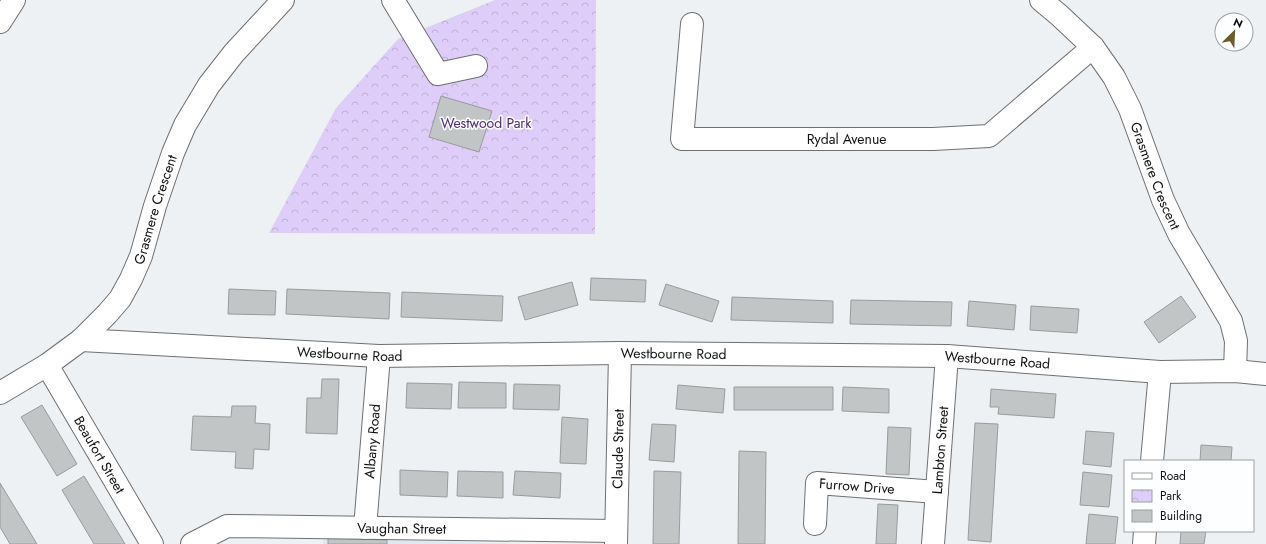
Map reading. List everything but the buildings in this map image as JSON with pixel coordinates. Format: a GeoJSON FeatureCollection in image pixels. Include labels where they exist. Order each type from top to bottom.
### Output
{"type":"FeatureCollection","features":[{"type":"Feature","properties":{"kind":"street"},"geometry":{"type":"LineString","coordinates":[[0,22],[14,0]]}},
{"type":"Feature","properties":{"kind":"street","name":"Grasmere Crescent"},"geometry":{"type":"LineString","coordinates":[[0,393],[47,365],[81,340],[116,304],[131,279],[141,256],[155,206],[173,152],[185,125],[210,85],[234,53],[283,0]]}},
{"type":"Feature","properties":{"kind":"street"},"geometry":{"type":"LineString","coordinates":[[393,0],[438,74],[476,66]]}},
{"type":"Feature","properties":{"kind":"street","name":"Grasmere Crescent"},"geometry":{"type":"LineString","coordinates":[[1041,0],[1093,47],[1114,77],[1130,109],[1163,200],[1179,234],[1231,321],[1236,341],[1235,371]]}},
{"type":"Feature","properties":{"kind":"street","name":"Rydal Avenue"},"geometry":{"type":"LineString","coordinates":[[692,24],[682,139],[925,139],[989,136],[1093,47]]}},
{"type":"Feature","properties":{"kind":"street","name":"Westbourne Road"},"geometry":{"type":"LineString","coordinates":[[81,340],[379,356],[620,353],[947,356],[1160,372],[1235,371],[1266,374]]}},
{"type":"Feature","properties":{"kind":"street","name":"Claude Street"},"geometry":{"type":"LineString","coordinates":[[616,538],[620,353]]}},
{"type":"Feature","properties":{"kind":"street","name":"Albany Road"},"geometry":{"type":"LineString","coordinates":[[365,528],[379,356]]}},
{"type":"Feature","properties":{"kind":"street","name":"Lambton Street"},"geometry":{"type":"LineString","coordinates":[[933,544],[947,356]]}},
{"type":"Feature","properties":{"kind":"street","name":"Beaufort Street"},"geometry":{"type":"LineString","coordinates":[[47,365],[152,544]]}},
{"type":"Feature","properties":{"kind":"street"},"geometry":{"type":"LineString","coordinates":[[1152,460],[1160,372]]}},
{"type":"Feature","properties":{"kind":"street","name":"Furrow Drive"},"geometry":{"type":"LineString","coordinates":[[815,524],[817,483],[937,492]]}},
{"type":"Feature","properties":{"kind":"street","name":"Vaughan Street"},"geometry":{"type":"LineString","coordinates":[[192,544],[227,526],[306,535],[365,528],[616,538]]}},
{"type":"Feature","properties":{"kind":"street"},"geometry":{"type":"LineString","coordinates":[[1144,544],[1145,532]]}},
{"type":"Feature","properties":{"kind":"shaded area"},"geometry":{"type":"Polygon","coordinates":[[[323,538],[524,544],[323,544],[323,538]]]}},
{"type":"Feature","properties":{"kind":"green space","name":"Westwood Park"},"geometry":{"type":"Polygon","coordinates":[[[495,0],[596,0],[595,234],[269,233],[336,108],[398,39],[495,0]]]}}]}
